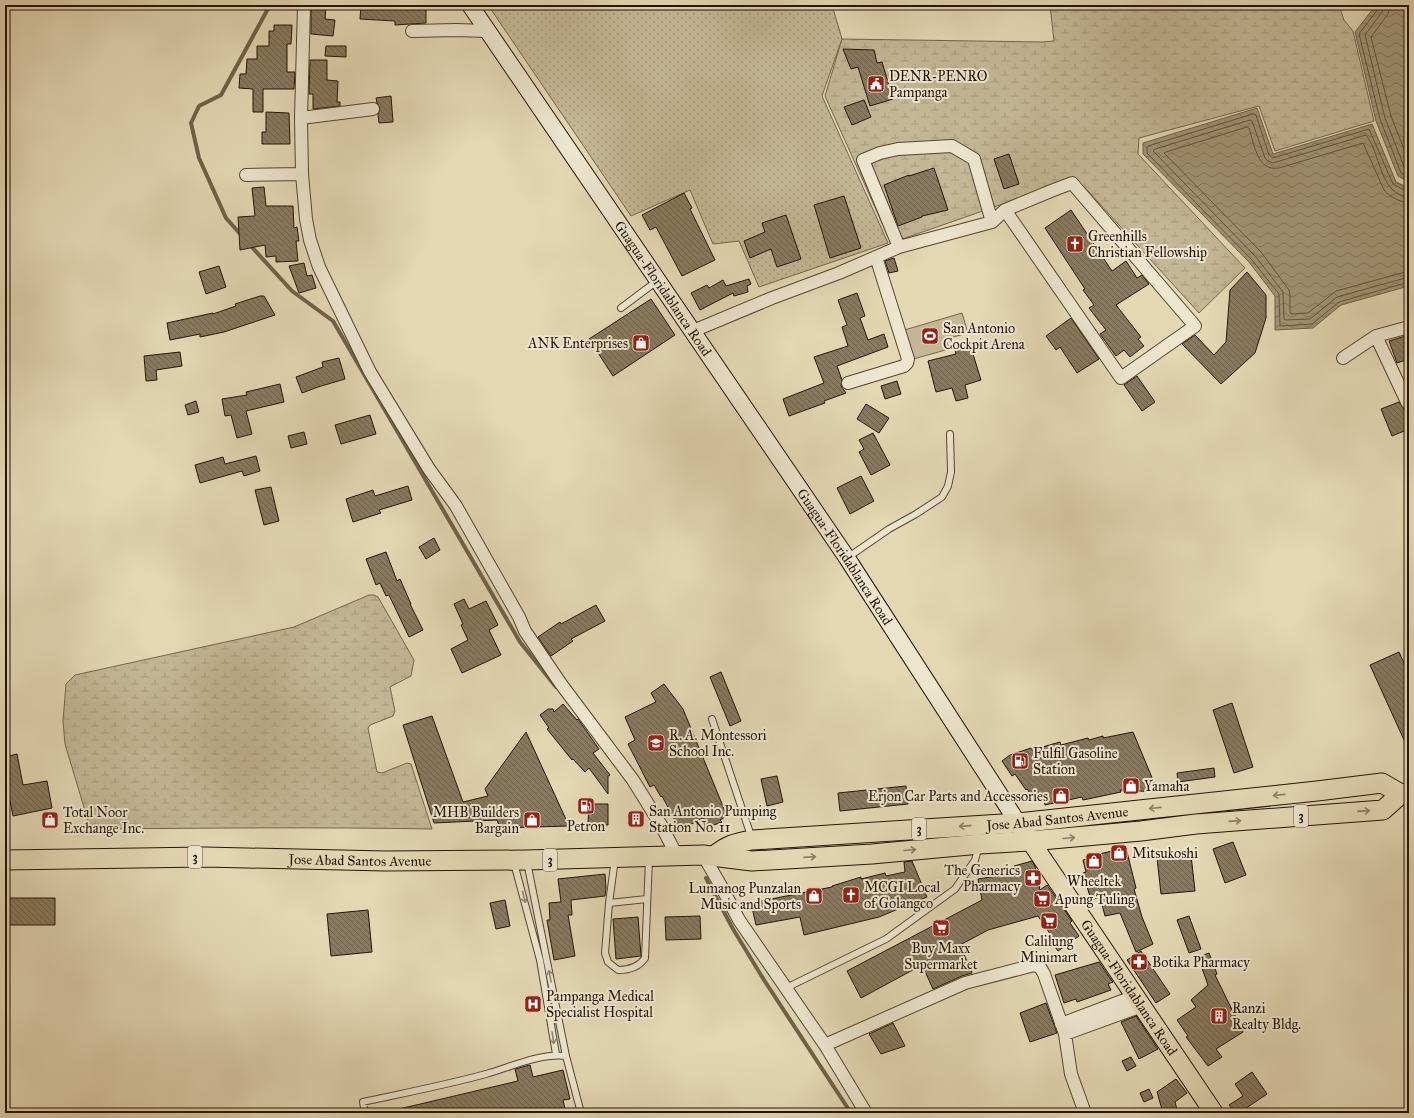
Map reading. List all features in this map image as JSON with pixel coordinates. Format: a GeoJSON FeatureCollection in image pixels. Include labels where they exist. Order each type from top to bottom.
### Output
{"type":"FeatureCollection","features":[{"type":"Feature","properties":{"kind":"highway","name":"Jose Abad Santos Avenue"},"geometry":{"type":"LineString","coordinates":[[5,860],[205,857],[385,861],[709,856],[752,861],[872,854],[1141,831],[1196,824],[1383,810],[1405,793],[1382,783],[1018,823],[752,840],[736,843],[709,856]]}},
{"type":"Feature","properties":{"kind":"main road","name":"Guagua-Floridablanca Road"},"geometry":{"type":"LineString","coordinates":[[470,5],[659,280],[847,558],[1018,823],[1214,1113]]}},
{"type":"Feature","properties":{"kind":"street"},"geometry":{"type":"LineString","coordinates":[[304,5],[301,118],[302,174],[306,219],[310,240],[319,267],[370,372],[429,469],[456,506],[525,631],[561,684],[632,780],[661,825],[677,856]]}},
{"type":"Feature","properties":{"kind":"street"},"geometry":{"type":"LineString","coordinates":[[412,31],[488,31]]}},
{"type":"Feature","properties":{"kind":"street"},"geometry":{"type":"LineString","coordinates":[[301,118],[373,109]]}},
{"type":"Feature","properties":{"kind":"street"},"geometry":{"type":"LineString","coordinates":[[899,247],[863,160],[880,153],[898,149],[952,146],[974,159],[992,222]]}},
{"type":"Feature","properties":{"kind":"street"},"geometry":{"type":"LineString","coordinates":[[246,175],[302,174]]}},
{"type":"Feature","properties":{"kind":"street"},"geometry":{"type":"LineString","coordinates":[[693,331],[899,247],[992,222],[1005,210],[1072,183],[1195,326],[1121,378],[1005,210]]}},
{"type":"Feature","properties":{"kind":"street"},"geometry":{"type":"LineString","coordinates":[[848,383],[904,366],[908,359],[876,257]]}},
{"type":"Feature","properties":{"kind":"street"},"geometry":{"type":"LineString","coordinates":[[1342,358],[1376,336],[1409,327]]}},
{"type":"Feature","properties":{"kind":"street"},"geometry":{"type":"LineString","coordinates":[[1376,336],[1407,402],[1409,401]]}},
{"type":"Feature","properties":{"kind":"street"},"geometry":{"type":"LineString","coordinates":[[709,856],[739,920],[825,1045],[866,1113]]}},
{"type":"Feature","properties":{"kind":"street"},"geometry":{"type":"LineString","coordinates":[[825,1045],[965,983],[1034,965],[1040,967],[1044,974],[1063,1029],[1071,1074],[1085,1113]]}},
{"type":"Feature","properties":{"kind":"street"},"geometry":{"type":"LineString","coordinates":[[1063,1029],[1138,1000]]}},
{"type":"Feature","properties":{"kind":"lane"},"geometry":{"type":"LineString","coordinates":[[621,308],[659,280]]}},
{"type":"Feature","properties":{"kind":"lane"},"geometry":{"type":"LineString","coordinates":[[847,558],[889,529],[942,498],[948,486],[951,472],[950,434]]}},
{"type":"Feature","properties":{"kind":"lane"},"geometry":{"type":"LineString","coordinates":[[712,719],[752,840]]}},
{"type":"Feature","properties":{"kind":"lane"},"geometry":{"type":"LineString","coordinates":[[786,988],[886,939],[955,889],[975,860],[980,844]]}},
{"type":"Feature","properties":{"kind":"lane"},"geometry":{"type":"LineString","coordinates":[[615,858],[609,903],[606,957],[608,962],[618,970],[625,970],[642,963],[645,958],[649,857]]}},
{"type":"Feature","properties":{"kind":"lane"},"geometry":{"type":"LineString","coordinates":[[520,860],[540,960],[556,1054]]}},
{"type":"Feature","properties":{"kind":"lane"},"geometry":{"type":"LineString","coordinates":[[520,860],[566,1056],[581,1113]]}},
{"type":"Feature","properties":{"kind":"lane"},"geometry":{"type":"LineString","coordinates":[[609,903],[647,899]]}},
{"type":"Feature","properties":{"kind":"lane"},"geometry":{"type":"LineString","coordinates":[[366,1113],[363,1102],[486,1074],[513,1065],[556,1054],[566,1056]]}},
{"type":"Feature","properties":{"kind":"green space"},"geometry":{"type":"Polygon","coordinates":[[[488,5],[832,5],[842,39],[822,96],[888,243],[759,287],[739,241],[713,244],[690,190],[631,216],[488,5]]]}},
{"type":"Feature","properties":{"kind":"green space"},"geometry":{"type":"Polygon","coordinates":[[[1050,5],[1339,5],[1344,20],[1353,31],[1374,121],[1275,151],[1259,106],[1139,138],[1138,154],[1245,268],[1199,313],[1089,192],[1074,181],[1063,183],[891,243],[825,96],[842,39],[1054,41],[1050,5]]]}},
{"type":"Feature","properties":{"kind":"green space","name":"San Antonio Cockpit Arena"},"geometry":{"type":"Polygon","coordinates":[[[962,313],[968,333],[946,339],[949,349],[910,360],[901,331],[962,313]]]}},
{"type":"Feature","properties":{"kind":"green space"},"geometry":{"type":"Polygon","coordinates":[[[369,595],[378,597],[414,660],[411,676],[390,687],[395,711],[393,716],[370,725],[368,728],[377,772],[382,773],[407,763],[411,764],[432,829],[99,829],[89,824],[65,744],[63,721],[66,684],[75,675],[294,627],[369,595]]]}},
{"type":"Feature","properties":{"kind":"water"},"geometry":{"type":"Polygon","coordinates":[[[1376,5],[1409,5],[1409,182],[1398,176],[1376,121],[1355,32],[1376,5]]]}},
{"type":"Feature","properties":{"kind":"water"},"geometry":{"type":"Polygon","coordinates":[[[1257,108],[1273,154],[1372,124],[1396,182],[1409,188],[1409,286],[1341,305],[1313,328],[1275,330],[1275,296],[1249,262],[1143,154],[1143,143],[1257,108]]]}},
{"type":"Feature","properties":{"kind":"building"},"geometry":{"type":"Polygon","coordinates":[[[311,5],[320,5],[320,7],[326,8],[325,19],[335,20],[333,36],[311,34],[311,5]]]}},
{"type":"Feature","properties":{"kind":"building"},"geometry":{"type":"Polygon","coordinates":[[[361,5],[426,5],[426,23],[395,25],[395,21],[360,19],[361,5]]]}},
{"type":"Feature","properties":{"kind":"building"},"geometry":{"type":"Polygon","coordinates":[[[274,25],[292,25],[291,44],[287,44],[287,72],[295,72],[294,89],[263,89],[263,112],[253,112],[253,89],[239,88],[240,74],[246,74],[247,59],[257,59],[257,46],[269,46],[269,31],[274,31],[274,25]]]}},
{"type":"Feature","properties":{"kind":"building"},"geometry":{"type":"Polygon","coordinates":[[[326,46],[346,46],[346,57],[325,56],[326,46]]]}},
{"type":"Feature","properties":{"kind":"building","name":"DENR-PENRO Pampanga"},"geometry":{"type":"Polygon","coordinates":[[[843,49],[874,50],[877,63],[882,62],[893,99],[870,106],[858,67],[851,69],[843,49]]]}},
{"type":"Feature","properties":{"kind":"building"},"geometry":{"type":"Polygon","coordinates":[[[310,60],[327,60],[327,80],[338,81],[337,102],[340,102],[340,106],[313,109],[313,94],[309,94],[310,60]]]}},
{"type":"Feature","properties":{"kind":"building"},"geometry":{"type":"Polygon","coordinates":[[[391,96],[393,122],[379,123],[378,115],[380,108],[376,98],[391,96]]]}},
{"type":"Feature","properties":{"kind":"building"},"geometry":{"type":"Polygon","coordinates":[[[864,100],[871,117],[852,125],[844,107],[864,100]]]}},
{"type":"Feature","properties":{"kind":"building"},"geometry":{"type":"Polygon","coordinates":[[[266,112],[289,113],[290,144],[262,144],[262,132],[266,132],[266,112]]]}},
{"type":"Feature","properties":{"kind":"building"},"geometry":{"type":"Polygon","coordinates":[[[1009,154],[1019,184],[1004,189],[994,159],[1009,154]]]}},
{"type":"Feature","properties":{"kind":"building"},"geometry":{"type":"Polygon","coordinates":[[[934,168],[948,210],[922,216],[898,226],[884,185],[909,175],[934,168]]]}},
{"type":"Feature","properties":{"kind":"building"},"geometry":{"type":"Polygon","coordinates":[[[264,187],[266,206],[293,206],[294,228],[297,227],[299,241],[296,241],[298,261],[276,262],[276,256],[266,257],[265,245],[240,250],[238,217],[255,216],[252,188],[264,187]]]}},
{"type":"Feature","properties":{"kind":"building"},"geometry":{"type":"Polygon","coordinates":[[[684,193],[692,208],[690,209],[715,260],[682,276],[656,227],[650,230],[642,215],[684,193]]]}},
{"type":"Feature","properties":{"kind":"building"},"geometry":{"type":"Polygon","coordinates":[[[844,196],[861,248],[830,258],[814,205],[844,196]]]}},
{"type":"Feature","properties":{"kind":"building"},"geometry":{"type":"Polygon","coordinates":[[[1071,210],[1112,271],[1126,261],[1137,278],[1142,275],[1149,284],[1116,305],[1141,337],[1138,339],[1144,346],[1130,357],[1124,350],[1116,356],[1100,334],[1106,330],[1089,308],[1094,305],[1083,290],[1085,289],[1045,228],[1071,210]]]}},
{"type":"Feature","properties":{"kind":"building"},"geometry":{"type":"Polygon","coordinates":[[[786,215],[801,259],[777,267],[771,249],[750,258],[744,241],[765,232],[762,223],[786,215]]]}},
{"type":"Feature","properties":{"kind":"building"},"geometry":{"type":"Polygon","coordinates":[[[894,258],[898,271],[889,273],[885,261],[894,258]]]}},
{"type":"Feature","properties":{"kind":"building"},"geometry":{"type":"Polygon","coordinates":[[[304,263],[307,276],[312,275],[316,288],[299,293],[289,266],[304,263]]]}},
{"type":"Feature","properties":{"kind":"building"},"geometry":{"type":"Polygon","coordinates":[[[219,266],[226,287],[206,294],[199,272],[219,266]]]}},
{"type":"Feature","properties":{"kind":"building"},"geometry":{"type":"Polygon","coordinates":[[[1247,272],[1266,295],[1266,318],[1255,353],[1221,384],[1182,344],[1195,335],[1214,355],[1226,342],[1230,290],[1247,272]]]}},
{"type":"Feature","properties":{"kind":"building"},"geometry":{"type":"Polygon","coordinates":[[[749,279],[751,284],[747,286],[748,292],[734,296],[733,293],[700,310],[691,293],[707,285],[709,288],[723,280],[726,286],[749,279]]]}},
{"type":"Feature","properties":{"kind":"building"},"geometry":{"type":"Polygon","coordinates":[[[857,293],[865,316],[860,318],[868,340],[884,334],[888,347],[837,366],[842,380],[841,386],[846,393],[824,401],[825,403],[789,416],[783,399],[824,383],[814,357],[848,346],[842,327],[847,325],[838,300],[857,293]]]}},
{"type":"Feature","properties":{"kind":"building"},"geometry":{"type":"Polygon","coordinates":[[[264,296],[275,315],[224,332],[200,337],[200,334],[170,340],[167,323],[213,314],[236,306],[235,304],[264,296]]]}},
{"type":"Feature","properties":{"kind":"building"},"geometry":{"type":"Polygon","coordinates":[[[651,299],[675,335],[613,376],[589,339],[651,299]]]}},
{"type":"Feature","properties":{"kind":"building"},"geometry":{"type":"Polygon","coordinates":[[[1071,318],[1099,359],[1077,373],[1060,347],[1056,350],[1046,336],[1071,318]]]}},
{"type":"Feature","properties":{"kind":"building"},"geometry":{"type":"Polygon","coordinates":[[[1409,335],[1409,359],[1397,363],[1389,341],[1409,335]]]}},
{"type":"Feature","properties":{"kind":"building"},"geometry":{"type":"Polygon","coordinates":[[[969,341],[981,380],[965,385],[968,398],[956,401],[952,388],[936,392],[928,361],[956,354],[954,346],[969,341]]]}},
{"type":"Feature","properties":{"kind":"building"},"geometry":{"type":"Polygon","coordinates":[[[180,352],[182,366],[156,370],[157,380],[146,381],[144,356],[180,352]]]}},
{"type":"Feature","properties":{"kind":"building"},"geometry":{"type":"Polygon","coordinates":[[[339,358],[345,379],[302,393],[296,377],[323,367],[322,362],[339,358]]]}},
{"type":"Feature","properties":{"kind":"building"},"geometry":{"type":"Polygon","coordinates":[[[1137,376],[1155,402],[1142,411],[1124,385],[1137,376]]]}},
{"type":"Feature","properties":{"kind":"building"},"geometry":{"type":"Polygon","coordinates":[[[897,381],[901,394],[885,399],[881,386],[897,381]]]}},
{"type":"Feature","properties":{"kind":"building"},"geometry":{"type":"Polygon","coordinates":[[[280,384],[284,402],[246,411],[252,434],[237,438],[231,415],[225,416],[222,399],[247,395],[246,392],[280,384]]]}},
{"type":"Feature","properties":{"kind":"building"},"geometry":{"type":"Polygon","coordinates":[[[196,401],[199,412],[188,415],[185,405],[196,401]]]}},
{"type":"Feature","properties":{"kind":"building"},"geometry":{"type":"Polygon","coordinates":[[[1399,402],[1404,409],[1409,422],[1409,429],[1392,436],[1381,409],[1399,402]]]}},
{"type":"Feature","properties":{"kind":"building"},"geometry":{"type":"Polygon","coordinates":[[[866,404],[889,418],[879,433],[857,419],[866,404]]]}},
{"type":"Feature","properties":{"kind":"building"},"geometry":{"type":"Polygon","coordinates":[[[370,415],[376,434],[341,444],[335,425],[370,415]]]}},
{"type":"Feature","properties":{"kind":"building"},"geometry":{"type":"Polygon","coordinates":[[[304,432],[307,444],[291,448],[288,436],[304,432]]]}},
{"type":"Feature","properties":{"kind":"building"},"geometry":{"type":"Polygon","coordinates":[[[873,433],[890,465],[871,475],[859,452],[864,449],[859,440],[873,433]]]}},
{"type":"Feature","properties":{"kind":"building"},"geometry":{"type":"Polygon","coordinates":[[[256,456],[260,471],[244,476],[242,471],[200,483],[195,465],[223,457],[225,464],[256,456]]]}},
{"type":"Feature","properties":{"kind":"building"},"geometry":{"type":"Polygon","coordinates":[[[861,476],[874,501],[850,514],[837,488],[861,476]]]}},
{"type":"Feature","properties":{"kind":"building"},"geometry":{"type":"Polygon","coordinates":[[[408,486],[412,500],[379,510],[381,513],[353,522],[346,499],[373,490],[375,496],[408,486]]]}},
{"type":"Feature","properties":{"kind":"building"},"geometry":{"type":"Polygon","coordinates":[[[271,487],[279,521],[264,525],[255,490],[271,487]]]}},
{"type":"Feature","properties":{"kind":"building"},"geometry":{"type":"Polygon","coordinates":[[[434,538],[440,550],[426,559],[419,547],[434,538]]]}},
{"type":"Feature","properties":{"kind":"building"},"geometry":{"type":"Polygon","coordinates":[[[386,552],[397,581],[400,579],[423,630],[409,637],[389,595],[386,596],[380,583],[376,585],[366,559],[386,552]]]}},
{"type":"Feature","properties":{"kind":"building"},"geometry":{"type":"Polygon","coordinates":[[[464,599],[469,609],[486,601],[498,625],[489,630],[501,655],[462,673],[451,649],[468,640],[454,604],[464,599]]]}},
{"type":"Feature","properties":{"kind":"building"},"geometry":{"type":"Polygon","coordinates":[[[596,605],[605,621],[571,639],[573,641],[551,656],[538,637],[560,622],[561,624],[596,605]]]}},
{"type":"Feature","properties":{"kind":"building"},"geometry":{"type":"Polygon","coordinates":[[[1399,652],[1409,674],[1409,751],[1370,665],[1399,652]]]}},
{"type":"Feature","properties":{"kind":"building"},"geometry":{"type":"Polygon","coordinates":[[[721,672],[741,721],[730,726],[710,677],[721,672]]]}},
{"type":"Feature","properties":{"kind":"building"},"geometry":{"type":"Polygon","coordinates":[[[664,684],[683,709],[727,816],[720,820],[722,822],[711,826],[706,824],[703,818],[680,830],[662,796],[661,797],[654,785],[650,787],[628,744],[635,740],[625,717],[656,702],[651,693],[664,684]]]}},
{"type":"Feature","properties":{"kind":"building"},"geometry":{"type":"Polygon","coordinates":[[[1232,703],[1253,767],[1234,773],[1213,710],[1232,703]]]}},
{"type":"Feature","properties":{"kind":"building"},"geometry":{"type":"Polygon","coordinates":[[[563,704],[577,720],[578,719],[599,749],[593,753],[610,775],[608,776],[608,794],[589,768],[585,772],[573,759],[572,760],[547,729],[549,728],[540,715],[548,709],[553,709],[554,712],[563,704]]]}},
{"type":"Feature","properties":{"kind":"building"},"geometry":{"type":"Polygon","coordinates":[[[432,716],[463,802],[488,796],[485,789],[526,732],[569,826],[500,828],[497,820],[434,823],[403,725],[432,716]]]}},
{"type":"Feature","properties":{"kind":"building"},"geometry":{"type":"Polygon","coordinates":[[[1133,732],[1158,792],[1120,790],[1121,792],[1083,800],[1082,797],[1045,805],[1044,800],[1036,801],[1015,774],[1012,776],[1002,761],[1010,755],[1031,748],[1032,750],[1060,742],[1061,745],[1088,738],[1089,740],[1103,736],[1103,738],[1133,732]]]}},
{"type":"Feature","properties":{"kind":"building"},"geometry":{"type":"Polygon","coordinates":[[[17,754],[23,785],[47,781],[52,808],[13,816],[5,776],[5,757],[17,754]]]}},
{"type":"Feature","properties":{"kind":"building"},"geometry":{"type":"Polygon","coordinates":[[[1214,768],[1215,777],[1178,782],[1177,773],[1214,768]]]}},
{"type":"Feature","properties":{"kind":"building"},"geometry":{"type":"Polygon","coordinates":[[[777,776],[783,802],[767,806],[761,779],[777,776]]]}},
{"type":"Feature","properties":{"kind":"building"},"geometry":{"type":"Polygon","coordinates":[[[906,786],[908,804],[840,811],[838,793],[906,786]]]}},
{"type":"Feature","properties":{"kind":"building"},"geometry":{"type":"Polygon","coordinates":[[[589,804],[608,804],[608,825],[588,824],[589,804]]]}},
{"type":"Feature","properties":{"kind":"building","name":"San Antonio Pumping Station No. 11"},"geometry":{"type":"Polygon","coordinates":[[[638,811],[643,823],[633,827],[628,816],[638,811]]]}},
{"type":"Feature","properties":{"kind":"building"},"geometry":{"type":"Polygon","coordinates":[[[1233,842],[1246,875],[1225,883],[1213,849],[1233,842]]]}},
{"type":"Feature","properties":{"kind":"building"},"geometry":{"type":"Polygon","coordinates":[[[1126,848],[1136,888],[1134,889],[1142,917],[1153,944],[1136,952],[1120,913],[1105,916],[1100,897],[1091,900],[1083,873],[1086,872],[1083,860],[1099,856],[1099,854],[1126,848]]]}},
{"type":"Feature","properties":{"kind":"building"},"geometry":{"type":"Polygon","coordinates":[[[1191,855],[1195,891],[1161,894],[1157,858],[1191,855]]]}},
{"type":"Feature","properties":{"kind":"building"},"geometry":{"type":"Polygon","coordinates":[[[912,861],[927,897],[879,917],[804,935],[800,917],[756,925],[751,903],[832,887],[861,877],[861,879],[885,873],[886,876],[905,872],[904,862],[912,861]]]}},
{"type":"Feature","properties":{"kind":"building"},"geometry":{"type":"Polygon","coordinates":[[[1032,861],[1035,866],[1040,890],[1047,885],[1072,921],[1070,923],[1079,936],[1058,951],[1050,940],[1053,938],[1038,916],[988,930],[960,945],[972,973],[933,989],[922,965],[861,998],[847,971],[982,900],[978,879],[1015,873],[1014,866],[1032,861]]]}},
{"type":"Feature","properties":{"kind":"building"},"geometry":{"type":"Polygon","coordinates":[[[605,874],[605,896],[571,900],[572,915],[568,915],[575,956],[554,960],[547,920],[550,920],[549,903],[561,902],[558,879],[605,874]]]}},
{"type":"Feature","properties":{"kind":"building"},"geometry":{"type":"Polygon","coordinates":[[[5,898],[55,898],[55,925],[5,925],[5,898]]]}},
{"type":"Feature","properties":{"kind":"building"},"geometry":{"type":"Polygon","coordinates":[[[505,900],[510,926],[496,929],[490,903],[505,900]]]}},
{"type":"Feature","properties":{"kind":"building"},"geometry":{"type":"Polygon","coordinates":[[[368,910],[372,952],[331,956],[327,914],[368,910]]]}},
{"type":"Feature","properties":{"kind":"building"},"geometry":{"type":"Polygon","coordinates":[[[700,916],[701,939],[666,940],[665,917],[700,916]]]}},
{"type":"Feature","properties":{"kind":"building"},"geometry":{"type":"Polygon","coordinates":[[[1189,916],[1201,949],[1189,953],[1177,920],[1189,916]]]}},
{"type":"Feature","properties":{"kind":"building"},"geometry":{"type":"Polygon","coordinates":[[[638,917],[641,956],[616,959],[613,919],[638,917]]]}},
{"type":"Feature","properties":{"kind":"building"},"geometry":{"type":"Polygon","coordinates":[[[1141,951],[1170,994],[1156,1003],[1127,960],[1141,951]]]}},
{"type":"Feature","properties":{"kind":"building"},"geometry":{"type":"Polygon","coordinates":[[[1209,953],[1217,974],[1215,975],[1243,1032],[1216,1049],[1222,1057],[1208,1066],[1186,1037],[1188,1036],[1177,1020],[1196,1007],[1191,1000],[1208,985],[1198,957],[1209,953]]]}},
{"type":"Feature","properties":{"kind":"building"},"geometry":{"type":"Polygon","coordinates":[[[1099,962],[1113,982],[1108,984],[1111,990],[1077,1002],[1076,999],[1064,1003],[1055,975],[1099,962]]]}},
{"type":"Feature","properties":{"kind":"building"},"geometry":{"type":"Polygon","coordinates":[[[1046,1003],[1057,1033],[1030,1042],[1020,1013],[1046,1003]]]}},
{"type":"Feature","properties":{"kind":"building"},"geometry":{"type":"Polygon","coordinates":[[[1136,1016],[1158,1049],[1139,1059],[1121,1022],[1136,1016]]]}},
{"type":"Feature","properties":{"kind":"building"},"geometry":{"type":"Polygon","coordinates":[[[893,1023],[905,1046],[881,1054],[869,1034],[893,1023]]]}},
{"type":"Feature","properties":{"kind":"building"},"geometry":{"type":"Polygon","coordinates":[[[1131,1057],[1136,1066],[1127,1071],[1122,1061],[1131,1057]]]}},
{"type":"Feature","properties":{"kind":"building"},"geometry":{"type":"Polygon","coordinates":[[[530,1065],[533,1077],[563,1070],[570,1099],[563,1100],[566,1113],[399,1113],[399,1109],[518,1081],[515,1069],[530,1065]]]}},
{"type":"Feature","properties":{"kind":"building"},"geometry":{"type":"Polygon","coordinates":[[[1252,1072],[1267,1094],[1239,1113],[1235,1113],[1229,1105],[1243,1096],[1235,1084],[1252,1072]]]}},
{"type":"Feature","properties":{"kind":"building"},"geometry":{"type":"Polygon","coordinates":[[[1176,1079],[1187,1093],[1175,1102],[1178,1113],[1163,1113],[1157,1092],[1176,1079]]]}},
{"type":"Feature","properties":{"kind":"building"},"geometry":{"type":"Polygon","coordinates":[[[1149,1089],[1153,1098],[1144,1102],[1140,1093],[1149,1089]]]}},
{"type":"Feature","properties":{"kind":"waterway"},"geometry":{"type":"LineString","coordinates":[[242,236],[226,218],[199,158],[191,123],[199,106],[221,95],[270,5]]}},
{"type":"Feature","properties":{"kind":"waterway"},"geometry":{"type":"LineString","coordinates":[[249,244],[292,291],[333,321],[520,642],[556,687]]}},
{"type":"Feature","properties":{"kind":"waterway"},"geometry":{"type":"LineString","coordinates":[[706,878],[733,929],[764,980],[851,1113]]}},
{"type":"Feature","properties":{"kind":"place","name":"DENR-PENRO Pampanga"},"geometry":{"type":"Point","coordinates":[876,84]}},
{"type":"Feature","properties":{"kind":"place","name":"Greenhills Christian Fellowship"},"geometry":{"type":"Point","coordinates":[1075,244]}},
{"type":"Feature","properties":{"kind":"place","name":"San Antonio Cockpit Arena"},"geometry":{"type":"Point","coordinates":[930,336]}},
{"type":"Feature","properties":{"kind":"place","name":"ANK Enterprises"},"geometry":{"type":"Point","coordinates":[641,343]}},
{"type":"Feature","properties":{"kind":"place","name":"R. A. Montessori School Inc."},"geometry":{"type":"Point","coordinates":[656,743]}},
{"type":"Feature","properties":{"kind":"place","name":"Fulfil Gasoline Station"},"geometry":{"type":"Point","coordinates":[1020,761]}},
{"type":"Feature","properties":{"kind":"place","name":"Yamaha"},"geometry":{"type":"Point","coordinates":[1131,786]}},
{"type":"Feature","properties":{"kind":"place","name":"Erjon Car Parts and Accessories"},"geometry":{"type":"Point","coordinates":[1061,796]}},
{"type":"Feature","properties":{"kind":"place","name":"Petron"},"geometry":{"type":"Point","coordinates":[586,806]}},
{"type":"Feature","properties":{"kind":"place","name":"San Antonio Pumping Station No. 11"},"geometry":{"type":"Point","coordinates":[636,819]}},
{"type":"Feature","properties":{"kind":"place","name":"Total Noor Exchange Inc."},"geometry":{"type":"Point","coordinates":[50,820]}},
{"type":"Feature","properties":{"kind":"place","name":"MHB Builders Bargain"},"geometry":{"type":"Point","coordinates":[532,820]}},
{"type":"Feature","properties":{"kind":"place","name":"Mitsukoshi"},"geometry":{"type":"Point","coordinates":[1119,853]}},
{"type":"Feature","properties":{"kind":"place","name":"Wheeltek"},"geometry":{"type":"Point","coordinates":[1094,861]}},
{"type":"Feature","properties":{"kind":"place","name":"The Generics Pharmacy"},"geometry":{"type":"Point","coordinates":[1033,878]}},
{"type":"Feature","properties":{"kind":"place","name":"MCGI Local of Golangco"},"geometry":{"type":"Point","coordinates":[851,895]}},
{"type":"Feature","properties":{"kind":"place","name":"Lumanog Punzalan Music and Sports"},"geometry":{"type":"Point","coordinates":[814,896]}},
{"type":"Feature","properties":{"kind":"place","name":"Apung Tuling"},"geometry":{"type":"Point","coordinates":[1042,899]}},
{"type":"Feature","properties":{"kind":"place","name":"Calilung Minimart"},"geometry":{"type":"Point","coordinates":[1049,921]}},
{"type":"Feature","properties":{"kind":"place","name":"Buy Maxx Supermarket"},"geometry":{"type":"Point","coordinates":[941,928]}},
{"type":"Feature","properties":{"kind":"place","name":"Botika Pharmacy"},"geometry":{"type":"Point","coordinates":[1139,962]}},
{"type":"Feature","properties":{"kind":"place","name":"Pampanga Medical Specialist Hospital"},"geometry":{"type":"Point","coordinates":[533,1004]}},
{"type":"Feature","properties":{"kind":"place","name":"Ranzi Realty Bldg."},"geometry":{"type":"Point","coordinates":[1219,1016]}}]}
